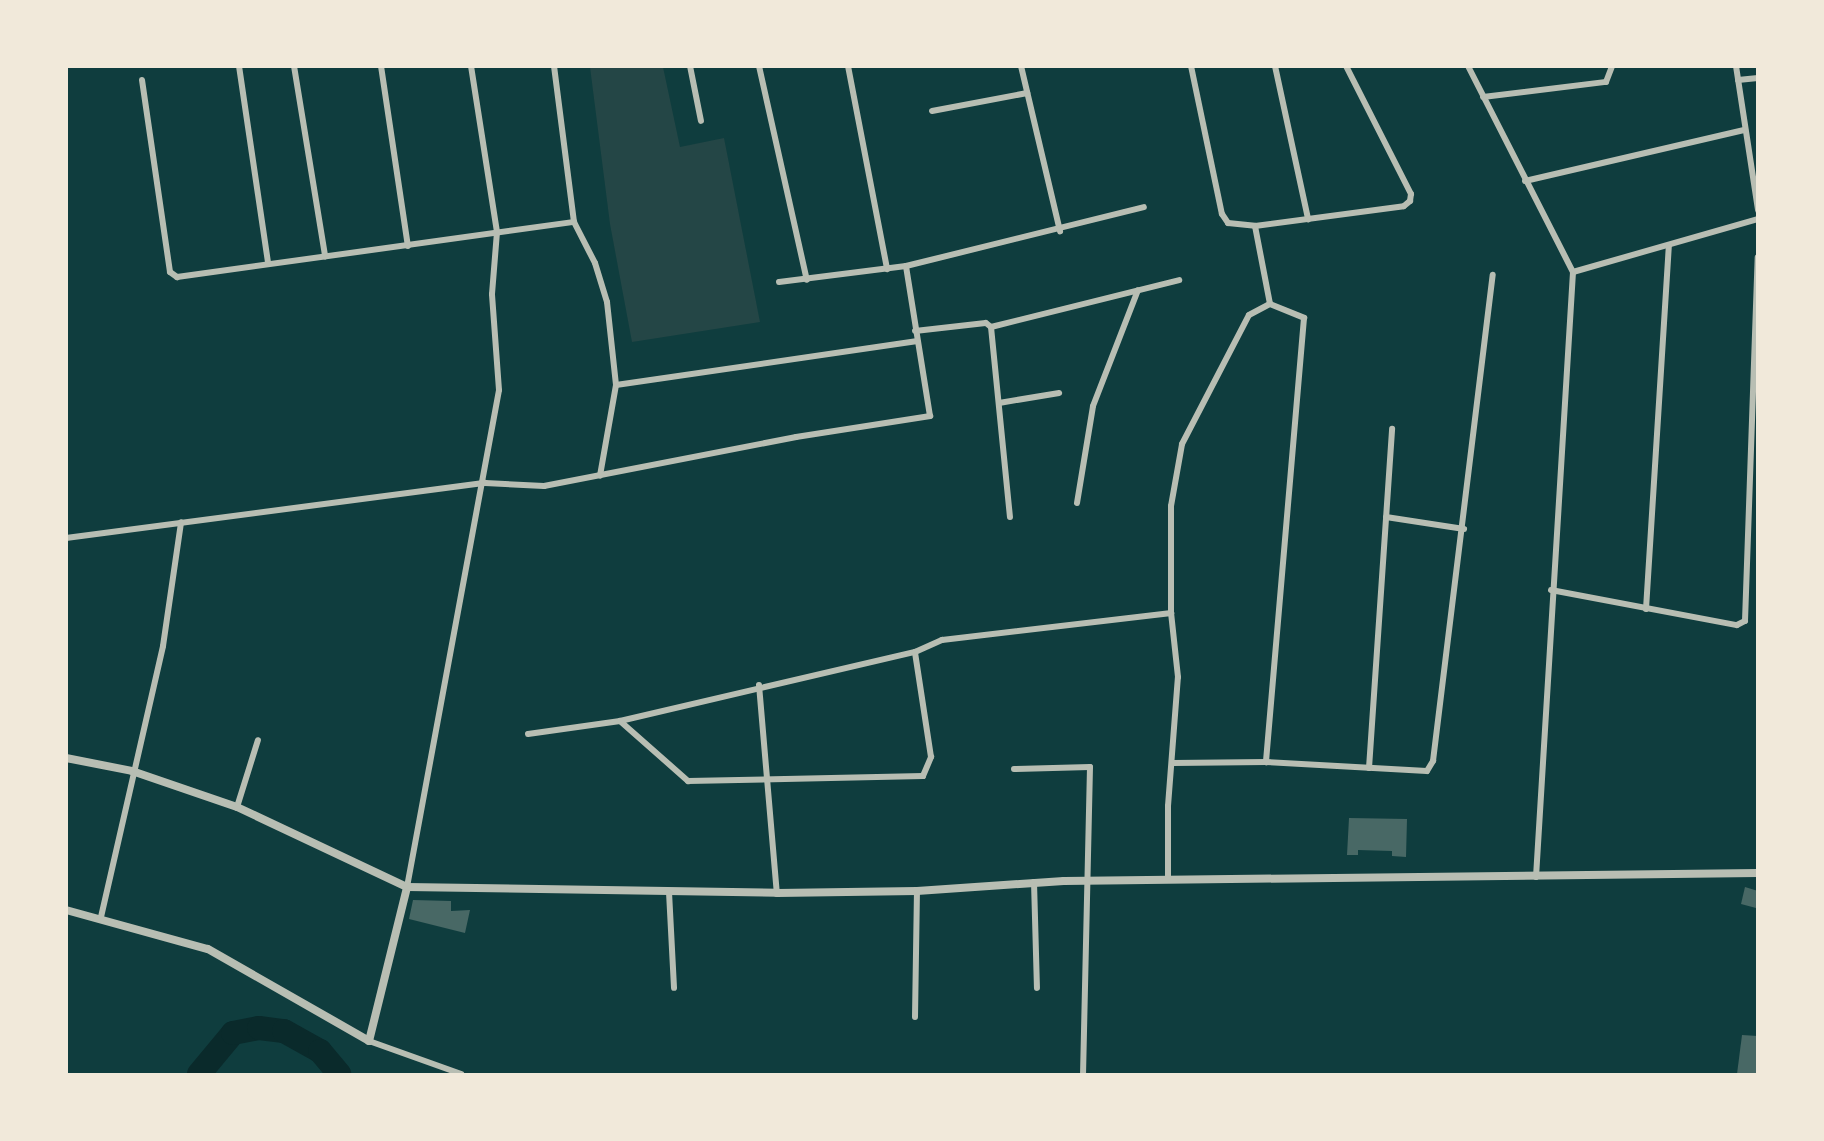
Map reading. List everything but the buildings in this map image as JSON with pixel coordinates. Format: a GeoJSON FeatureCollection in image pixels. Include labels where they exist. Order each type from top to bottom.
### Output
{"type":"FeatureCollection","features":[{"type":"Feature","properties":{"kind":"street"},"geometry":{"type":"LineString","coordinates":[[239,66],[268,263]]}},
{"type":"Feature","properties":{"kind":"street"},"geometry":{"type":"LineString","coordinates":[[294,66],[325,256]]}},
{"type":"Feature","properties":{"kind":"street"},"geometry":{"type":"LineString","coordinates":[[381,66],[408,246]]}},
{"type":"Feature","properties":{"kind":"street"},"geometry":{"type":"LineString","coordinates":[[369,1041],[407,887],[485,483],[499,390],[492,294],[497,232],[471,66]]}},
{"type":"Feature","properties":{"kind":"street"},"geometry":{"type":"LineString","coordinates":[[554,66],[574,222],[595,264],[607,302],[616,385],[600,476]]}},
{"type":"Feature","properties":{"kind":"street"},"geometry":{"type":"LineString","coordinates":[[690,66],[701,121]]}},
{"type":"Feature","properties":{"kind":"street"},"geometry":{"type":"LineString","coordinates":[[759,66],[807,280]]}},
{"type":"Feature","properties":{"kind":"street"},"geometry":{"type":"LineString","coordinates":[[848,66],[887,269]]}},
{"type":"Feature","properties":{"kind":"street"},"geometry":{"type":"LineString","coordinates":[[1021,66],[1059,231]]}},
{"type":"Feature","properties":{"kind":"street"},"geometry":{"type":"LineString","coordinates":[[1191,66],[1222,214],[1228,223],[1255,226],[1404,206],[1410,201],[1411,194],[1346,66]]}},
{"type":"Feature","properties":{"kind":"street"},"geometry":{"type":"LineString","coordinates":[[1275,66],[1308,219]]}},
{"type":"Feature","properties":{"kind":"street"},"geometry":{"type":"LineString","coordinates":[[1468,66],[1573,272],[1551,590],[1536,877]]}},
{"type":"Feature","properties":{"kind":"street"},"geometry":{"type":"LineString","coordinates":[[1483,97],[1606,82],[1612,66]]}},
{"type":"Feature","properties":{"kind":"street"},"geometry":{"type":"LineString","coordinates":[[1736,66],[1758,210]]}},
{"type":"Feature","properties":{"kind":"street"},"geometry":{"type":"LineString","coordinates":[[1738,80],[1758,78]]}},
{"type":"Feature","properties":{"kind":"street"},"geometry":{"type":"LineString","coordinates":[[142,80],[170,272],[186,278],[268,263],[574,222]]}},
{"type":"Feature","properties":{"kind":"street"},"geometry":{"type":"LineString","coordinates":[[932,111],[1027,93]]}},
{"type":"Feature","properties":{"kind":"street"},"geometry":{"type":"LineString","coordinates":[[1525,181],[1745,130]]}},
{"type":"Feature","properties":{"kind":"street"},"geometry":{"type":"LineString","coordinates":[[779,282],[906,266],[1059,231],[1144,207]]}},
{"type":"Feature","properties":{"kind":"street"},"geometry":{"type":"LineString","coordinates":[[1573,272],[1758,219]]}},
{"type":"Feature","properties":{"kind":"street"},"geometry":{"type":"LineString","coordinates":[[1255,226],[1270,304]]}},
{"type":"Feature","properties":{"kind":"street"},"geometry":{"type":"LineString","coordinates":[[1646,609],[1669,246]]}},
{"type":"Feature","properties":{"kind":"street"},"geometry":{"type":"LineString","coordinates":[[1551,590],[1737,625],[1745,621],[1758,257]]}},
{"type":"Feature","properties":{"kind":"street"},"geometry":{"type":"LineString","coordinates":[[66,538],[485,483],[544,486],[796,437],[930,416],[906,266]]}},
{"type":"Feature","properties":{"kind":"street"},"geometry":{"type":"LineString","coordinates":[[1173,764],[1266,762],[1415,773],[1427,771],[1433,761],[1464,529],[1493,275]]}},
{"type":"Feature","properties":{"kind":"street"},"geometry":{"type":"LineString","coordinates":[[991,327],[1179,280]]}},
{"type":"Feature","properties":{"kind":"street"},"geometry":{"type":"LineString","coordinates":[[1077,503],[1093,406],[1138,290]]}},
{"type":"Feature","properties":{"kind":"street"},"geometry":{"type":"LineString","coordinates":[[1168,880],[1178,677],[1171,613],[1171,506],[1182,444],[1249,315],[1270,304]]}},
{"type":"Feature","properties":{"kind":"street"},"geometry":{"type":"LineString","coordinates":[[1266,762],[1304,318],[1270,304]]}},
{"type":"Feature","properties":{"kind":"street"},"geometry":{"type":"LineString","coordinates":[[915,331],[986,323],[991,327],[1010,517]]}},
{"type":"Feature","properties":{"kind":"street"},"geometry":{"type":"LineString","coordinates":[[616,385],[916,341]]}},
{"type":"Feature","properties":{"kind":"street"},"geometry":{"type":"LineString","coordinates":[[999,402],[1059,393]]}},
{"type":"Feature","properties":{"kind":"street"},"geometry":{"type":"LineString","coordinates":[[1368,768],[1392,429]]}},
{"type":"Feature","properties":{"kind":"street"},"geometry":{"type":"LineString","coordinates":[[1386,517],[1464,529]]}},
{"type":"Feature","properties":{"kind":"street"},"geometry":{"type":"LineString","coordinates":[[101,917],[132,771],[163,646],[181,522]]}},
{"type":"Feature","properties":{"kind":"street"},"geometry":{"type":"LineString","coordinates":[[528,734],[620,721],[759,685],[915,652],[942,640],[1171,613]]}},
{"type":"Feature","properties":{"kind":"street"},"geometry":{"type":"LineString","coordinates":[[620,721],[688,781],[923,776],[931,757],[915,652]]}},
{"type":"Feature","properties":{"kind":"street"},"geometry":{"type":"LineString","coordinates":[[759,685],[777,893]]}},
{"type":"Feature","properties":{"kind":"street"},"geometry":{"type":"LineString","coordinates":[[237,807],[258,740]]}},
{"type":"Feature","properties":{"kind":"street"},"geometry":{"type":"LineString","coordinates":[[66,758],[132,771],[237,807],[407,887],[777,893],[917,891],[1087,880],[1758,873]]}},
{"type":"Feature","properties":{"kind":"street"},"geometry":{"type":"LineString","coordinates":[[1014,769],[1090,767],[1083,1074]]}},
{"type":"Feature","properties":{"kind":"street"},"geometry":{"type":"LineString","coordinates":[[1034,882],[1037,988]]}},
{"type":"Feature","properties":{"kind":"street"},"geometry":{"type":"LineString","coordinates":[[915,1017],[917,891]]}},
{"type":"Feature","properties":{"kind":"street"},"geometry":{"type":"LineString","coordinates":[[669,892],[674,988]]}},
{"type":"Feature","properties":{"kind":"street"},"geometry":{"type":"LineString","coordinates":[[66,910],[101,917],[208,949],[369,1041],[461,1074]]}},
{"type":"Feature","properties":{"kind":"shaded area"},"geometry":{"type":"Polygon","coordinates":[[[590,67],[663,67],[680,147],[724,138],[760,322],[632,342],[610,224],[590,67]]]}},
{"type":"Feature","properties":{"kind":"waterway"},"geometry":{"type":"LineString","coordinates":[[199,1074],[233,1033],[259,1028],[284,1031],[320,1051],[339,1074]]}}]}
